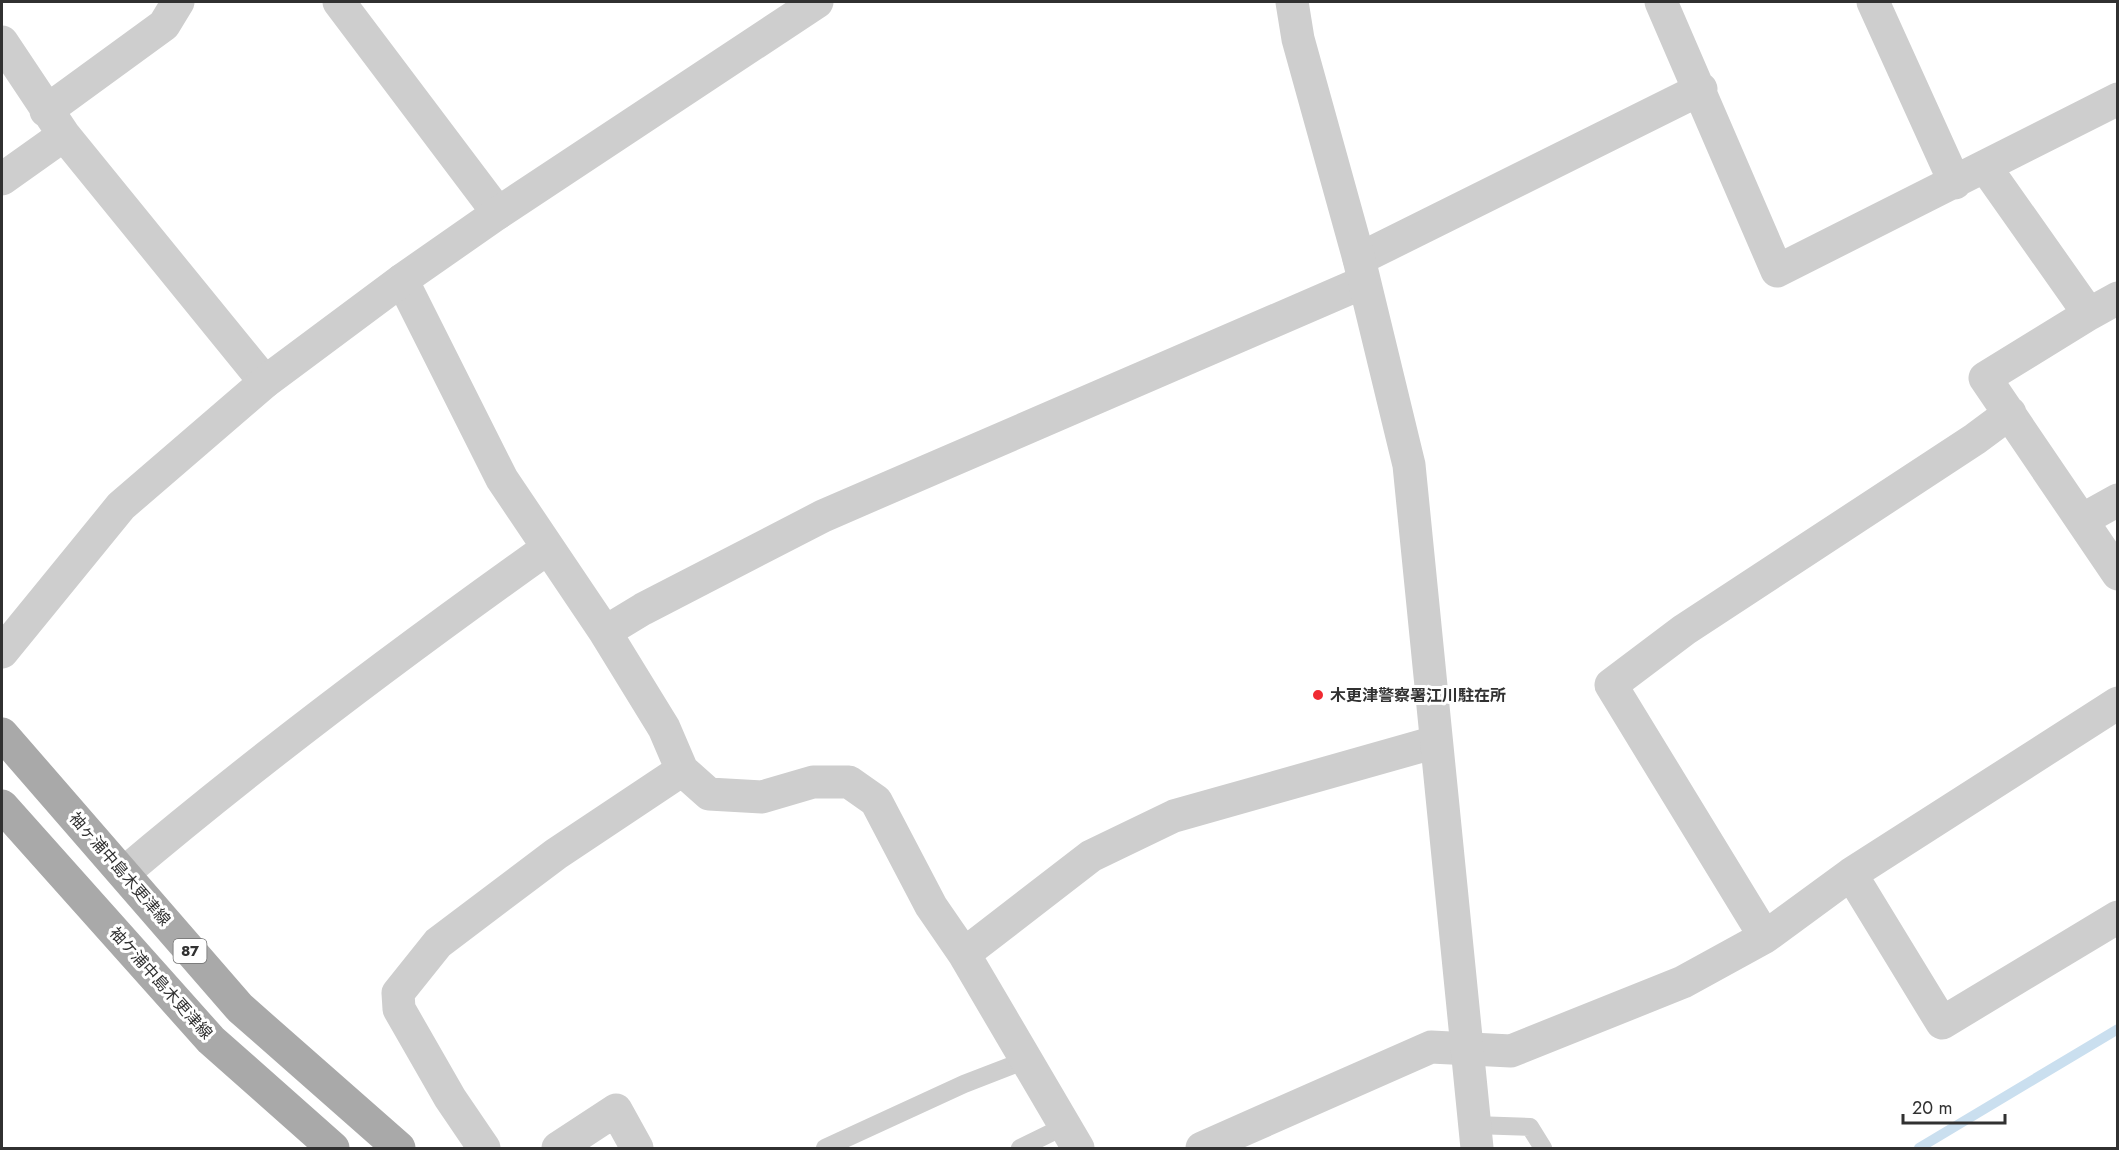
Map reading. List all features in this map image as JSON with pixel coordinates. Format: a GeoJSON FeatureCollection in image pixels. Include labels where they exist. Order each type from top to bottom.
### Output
{"type":"FeatureCollection","features":[{"type":"Feature","properties":{"kind":"main road","name":"袖ヶ浦中島木更津線"},"geometry":{"type":"LineString","coordinates":[[2,734],[240,1008],[399,1149]]}},
{"type":"Feature","properties":{"kind":"main road","name":"袖ケ浦中島木更津線"},"geometry":{"type":"LineString","coordinates":[[2,806],[211,1040],[333,1149]]}},
{"type":"Feature","properties":{"kind":"street"},"geometry":{"type":"LineString","coordinates":[[2,179],[55,123],[164,25],[178,2]]}},
{"type":"Feature","properties":{"kind":"street"},"geometry":{"type":"LineString","coordinates":[[339,2],[498,213]]}},
{"type":"Feature","properties":{"kind":"street"},"geometry":{"type":"LineString","coordinates":[[2,652],[122,506],[265,382],[402,280],[498,213],[817,2]]}},
{"type":"Feature","properties":{"kind":"street"},"geometry":{"type":"LineString","coordinates":[[1292,2],[1298,39],[1362,271],[1408,465],[1476,1137]]}},
{"type":"Feature","properties":{"kind":"street"},"geometry":{"type":"LineString","coordinates":[[1661,2],[1701,89],[1777,271],[1986,168],[2118,99]]}},
{"type":"Feature","properties":{"kind":"street"},"geometry":{"type":"LineString","coordinates":[[1873,2],[1955,183]]}},
{"type":"Feature","properties":{"kind":"street"},"geometry":{"type":"LineString","coordinates":[[2,42],[55,123],[265,382]]}},
{"type":"Feature","properties":{"kind":"street"},"geometry":{"type":"LineString","coordinates":[[605,632],[643,609],[823,516],[1362,271],[1701,89]]}},
{"type":"Feature","properties":{"kind":"street"},"geometry":{"type":"LineString","coordinates":[[1986,168],[2089,314]]}},
{"type":"Feature","properties":{"kind":"street"},"geometry":{"type":"LineString","coordinates":[[402,280],[502,479],[605,632],[664,728],[682,770],[709,794],[762,797],[813,782],[849,782],[876,801],[931,906],[964,954],[1072,1137]]}},
{"type":"Feature","properties":{"kind":"street"},"geometry":{"type":"LineString","coordinates":[[2118,298],[1985,378],[2118,574]]}},
{"type":"Feature","properties":{"kind":"street"},"geometry":{"type":"LineString","coordinates":[[1765,938],[1611,685],[1684,630],[2010,413]]}},
{"type":"Feature","properties":{"kind":"street"},"geometry":{"type":"LineString","coordinates":[[2082,520],[2118,500]]}},
{"type":"Feature","properties":{"kind":"street"},"geometry":{"type":"LineString","coordinates":[[124,873],[203,806],[404,650],[549,548]]}},
{"type":"Feature","properties":{"kind":"street"},"geometry":{"type":"LineString","coordinates":[[1202,1149],[1431,1047],[1468,1047],[1511,1051],[1683,982],[1765,938],[1851,874],[2118,703]]}},
{"type":"Feature","properties":{"kind":"street"},"geometry":{"type":"LineString","coordinates":[[964,954],[1090,856],[1174,816],[1436,742]]}},
{"type":"Feature","properties":{"kind":"street"},"geometry":{"type":"LineString","coordinates":[[484,1149],[450,1098],[399,1009],[398,993],[438,943],[556,854],[682,770]]}},
{"type":"Feature","properties":{"kind":"street"},"geometry":{"type":"LineString","coordinates":[[1851,874],[1942,1023],[2118,917]]}},
{"type":"Feature","properties":{"kind":"street"},"geometry":{"type":"LineString","coordinates":[[558,1149],[616,1110],[637,1149]]}},
{"type":"Feature","properties":{"kind":"lane"},"geometry":{"type":"LineString","coordinates":[[825,1149],[964,1084],[1026,1060]]}},
{"type":"Feature","properties":{"kind":"lane"},"geometry":{"type":"LineString","coordinates":[[1476,1137],[1530,1127],[1543,1149]]}},
{"type":"Feature","properties":{"kind":"lane"},"geometry":{"type":"LineString","coordinates":[[1020,1149],[1072,1137]]}},
{"type":"Feature","properties":{"kind":"waterway"},"geometry":{"type":"LineString","coordinates":[[1919,1148],[2118,1029]]}},
{"type":"Feature","properties":{"kind":"place","name":"木更津警察署江川駐在所"},"geometry":{"type":"Point","coordinates":[1318,695]}}]}
